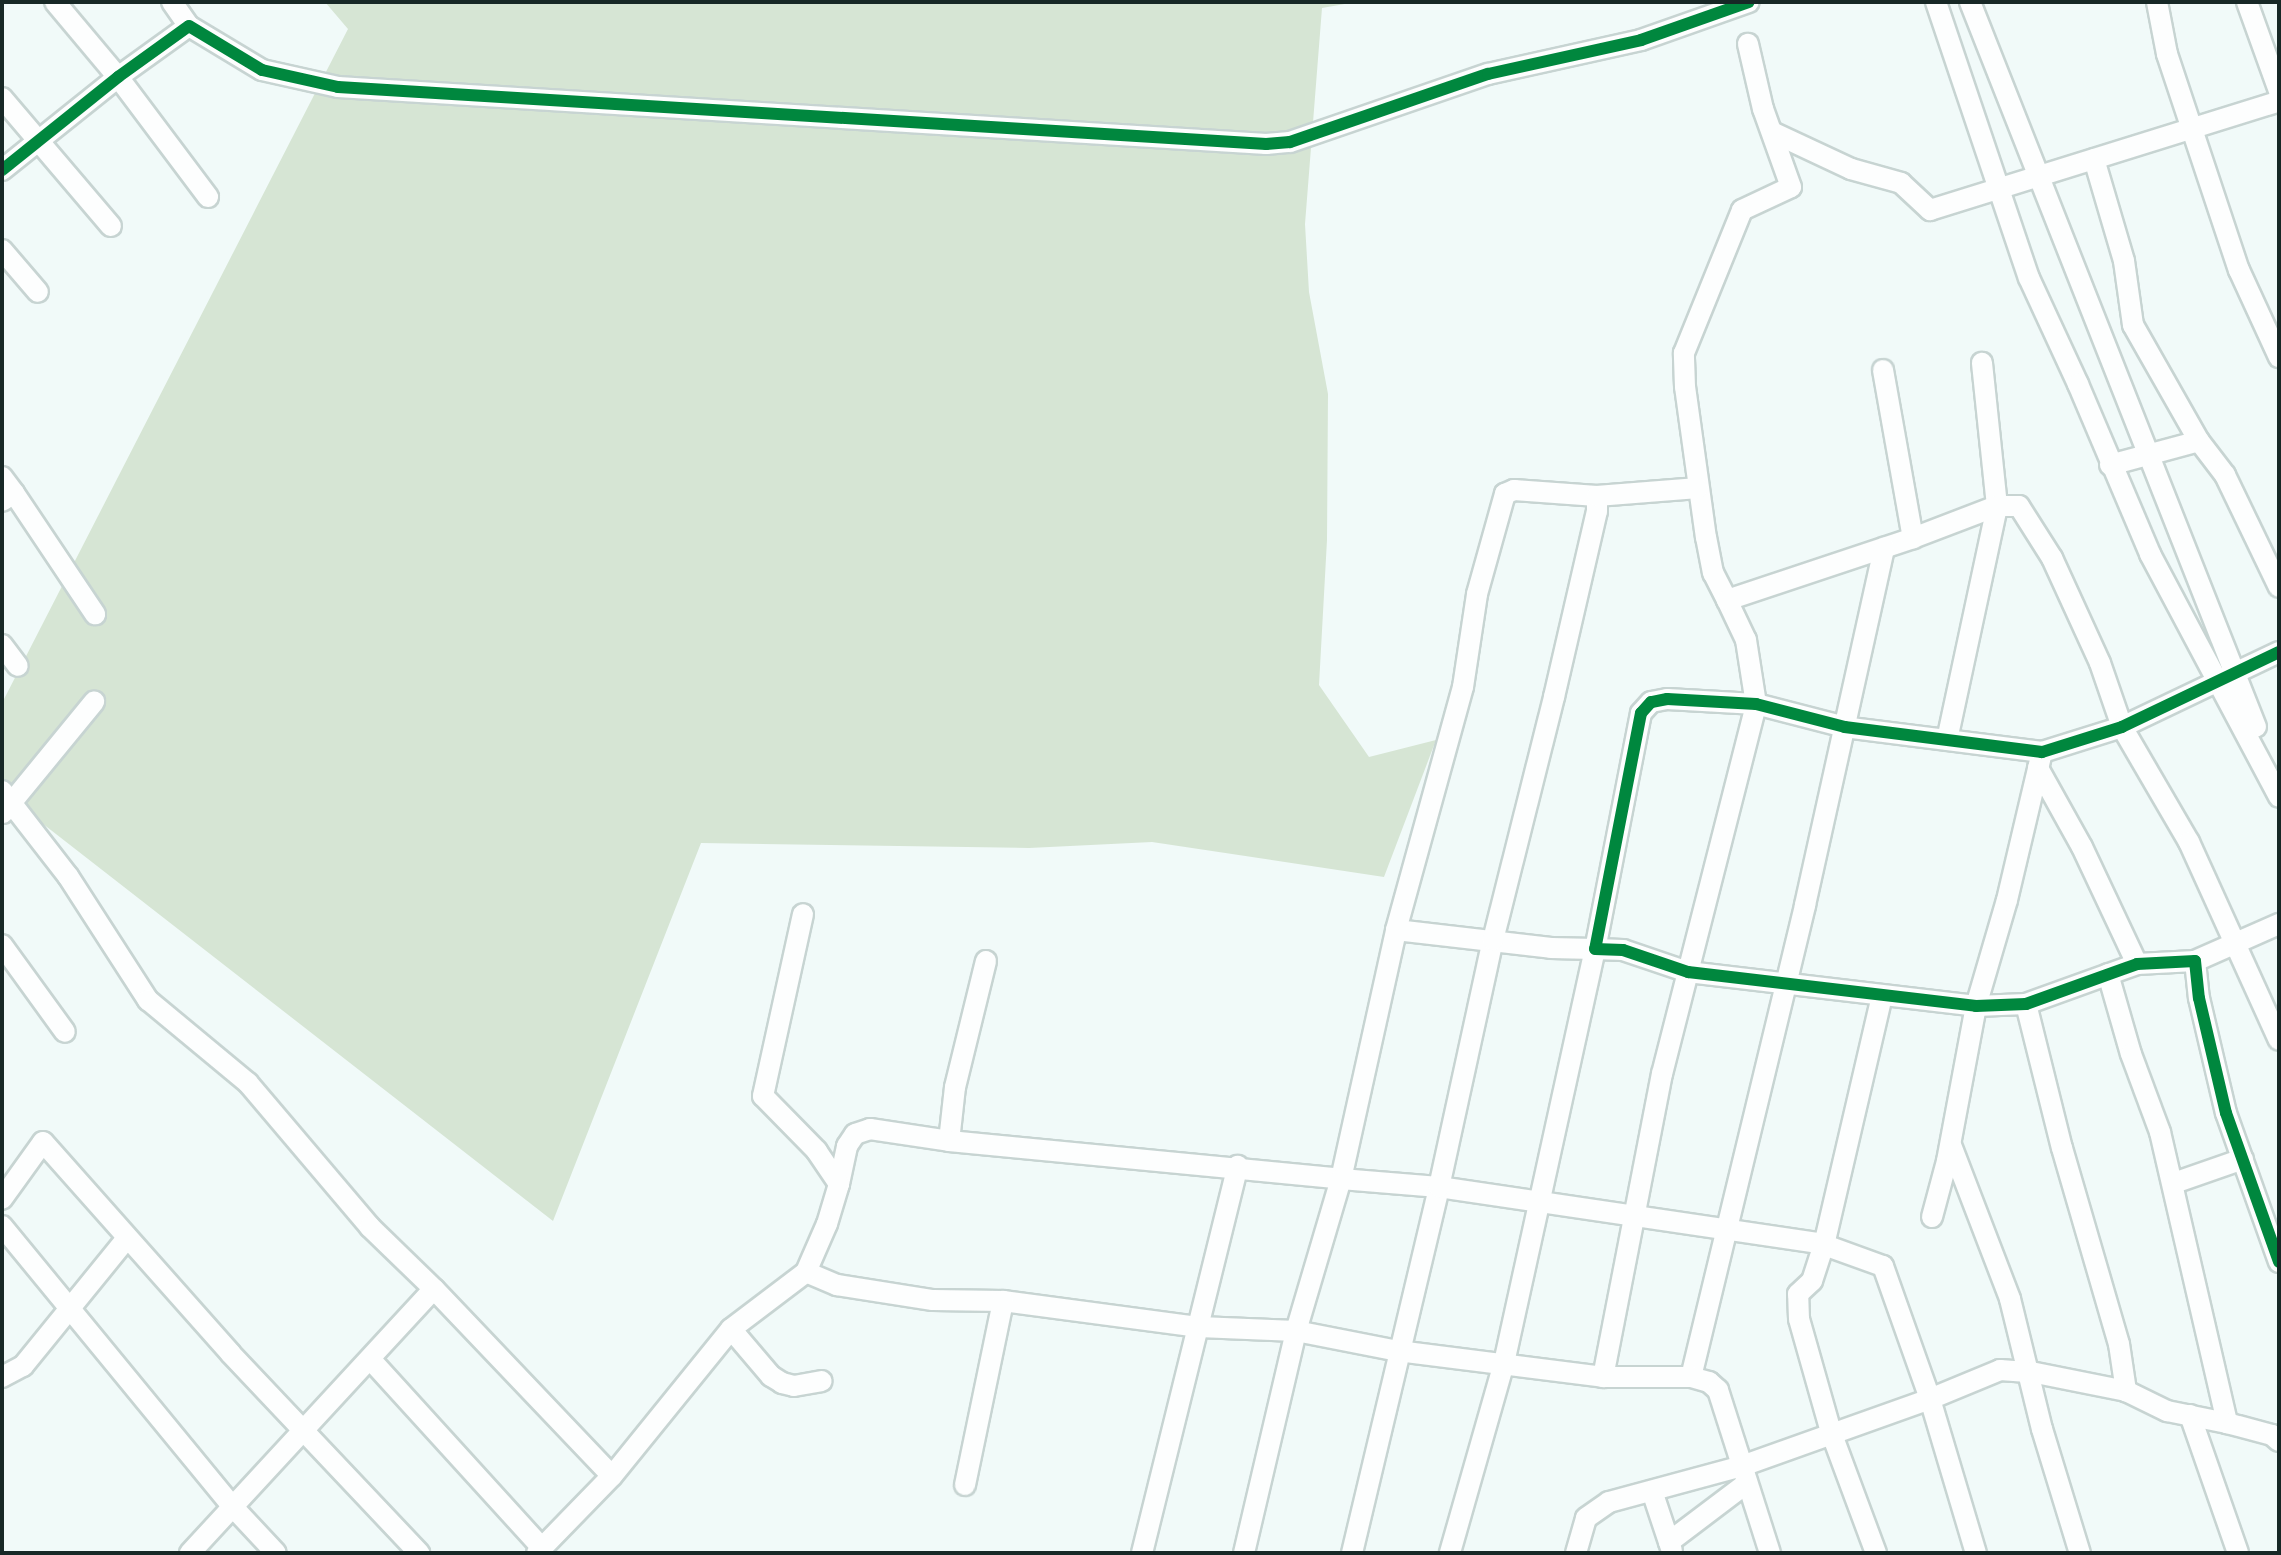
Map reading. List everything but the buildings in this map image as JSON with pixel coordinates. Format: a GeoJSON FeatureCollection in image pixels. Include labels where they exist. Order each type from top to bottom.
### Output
{"type":"FeatureCollection","features":[{"type":"Feature","properties":{"kind":"street"},"geometry":{"type":"LineString","coordinates":[[55,2],[118,77],[208,197]]}},
{"type":"Feature","properties":{"kind":"street"},"geometry":{"type":"LineString","coordinates":[[172,2],[189,26],[262,70],[338,87],[1266,144],[1290,142],[1488,74],[1641,40],[1749,2]]}},
{"type":"Feature","properties":{"kind":"street"},"geometry":{"type":"LineString","coordinates":[[1936,2],[1997,191],[2013,224],[2029,278],[2150,554],[2279,797]]}},
{"type":"Feature","properties":{"kind":"street"},"geometry":{"type":"LineString","coordinates":[[1970,2],[2279,786]]}},
{"type":"Feature","properties":{"kind":"street"},"geometry":{"type":"LineString","coordinates":[[2157,2],[2167,54],[2239,270],[2279,357]]}},
{"type":"Feature","properties":{"kind":"street"},"geometry":{"type":"LineString","coordinates":[[2247,2],[2279,91]]}},
{"type":"Feature","properties":{"kind":"street"},"geometry":{"type":"LineString","coordinates":[[2,170],[118,77],[189,26]]}},
{"type":"Feature","properties":{"kind":"street"},"geometry":{"type":"LineString","coordinates":[[1603,1377],[1662,1074],[1756,704],[1746,640],[1713,573],[1698,488],[1684,353],[1742,210],[1791,187],[1763,109],[1748,44]]}},
{"type":"Feature","properties":{"kind":"street"},"geometry":{"type":"LineString","coordinates":[[2,98],[111,226]]}},
{"type":"Feature","properties":{"kind":"street"},"geometry":{"type":"LineString","coordinates":[[1772,132],[1851,169],[1901,183],[1930,210],[2279,101]]}},
{"type":"Feature","properties":{"kind":"street"},"geometry":{"type":"LineString","coordinates":[[2094,159],[2124,261],[2133,325],[2199,441],[2225,475],[2279,587]]}},
{"type":"Feature","properties":{"kind":"street"},"geometry":{"type":"LineString","coordinates":[[2,250],[38,292]]}},
{"type":"Feature","properties":{"kind":"street"},"geometry":{"type":"LineString","coordinates":[[1947,740],[1997,506],[1982,363]]}},
{"type":"Feature","properties":{"kind":"street"},"geometry":{"type":"LineString","coordinates":[[1883,370],[1913,538]]}},
{"type":"Feature","properties":{"kind":"street"},"geometry":{"type":"LineString","coordinates":[[2110,465],[2199,441]]}},
{"type":"Feature","properties":{"kind":"street"},"geometry":{"type":"LineString","coordinates":[[1244,1553],[1296,1331],[1341,1179],[1396,930],[1463,687],[1477,594],[1505,494],[1514,490],[1597,496],[1698,488]]}},
{"type":"Feature","properties":{"kind":"street"},"geometry":{"type":"LineString","coordinates":[[6,490],[95,614]]}},
{"type":"Feature","properties":{"kind":"street"},"geometry":{"type":"LineString","coordinates":[[1352,1553],[1439,1187],[1493,940],[1554,697],[1597,511],[1597,496]]}},
{"type":"Feature","properties":{"kind":"street"},"geometry":{"type":"LineString","coordinates":[[1727,600],[1913,538],[1997,506],[2019,506],[2037,530],[2100,663],[2122,727],[2189,842],[2279,1040]]}},
{"type":"Feature","properties":{"kind":"street"},"geometry":{"type":"LineString","coordinates":[[1691,1377],[1805,905],[1884,548]]}},
{"type":"Feature","properties":{"kind":"street"},"geometry":{"type":"LineString","coordinates":[[2,645],[18,666]]}},
{"type":"Feature","properties":{"kind":"street"},"geometry":{"type":"LineString","coordinates":[[1450,1553],[1504,1363],[1595,949],[1641,713],[1651,702],[1667,699],[1756,704],[1845,727],[1947,740],[2040,760],[2122,727],[2279,652]]}},
{"type":"Feature","properties":{"kind":"street"},"geometry":{"type":"LineString","coordinates":[[94,702],[5,803],[68,876],[148,1000],[248,1083],[370,1227],[434,1289],[612,1476]]}},
{"type":"Feature","properties":{"kind":"street"},"geometry":{"type":"LineString","coordinates":[[2040,760],[2137,964]]}},
{"type":"Feature","properties":{"kind":"street"},"geometry":{"type":"LineString","coordinates":[[1932,1217],[1976,1006],[2007,900],[2040,760]]}},
{"type":"Feature","properties":{"kind":"street"},"geometry":{"type":"LineString","coordinates":[[803,914],[763,1096],[817,1151],[839,1184]]}},
{"type":"Feature","properties":{"kind":"street"},"geometry":{"type":"LineString","coordinates":[[1396,930],[1551,948],[1623,950],[1688,972],[1976,1006],[2026,1004],[2137,964],[2195,961],[2279,924]]}},
{"type":"Feature","properties":{"kind":"street"},"geometry":{"type":"LineString","coordinates":[[2,945],[65,1032]]}},
{"type":"Feature","properties":{"kind":"street"},"geometry":{"type":"LineString","coordinates":[[949,1141],[955,1087],[986,961]]}},
{"type":"Feature","properties":{"kind":"street"},"geometry":{"type":"LineString","coordinates":[[2195,961],[2212,1062],[2279,1262]]}},
{"type":"Feature","properties":{"kind":"street"},"geometry":{"type":"LineString","coordinates":[[2108,974],[2174,1183],[2227,1423]]}},
{"type":"Feature","properties":{"kind":"street"},"geometry":{"type":"LineString","coordinates":[[1876,1553],[1831,1432],[1799,1319],[1798,1294],[1812,1281],[1824,1245],[1882,996]]}},
{"type":"Feature","properties":{"kind":"street"},"geometry":{"type":"LineString","coordinates":[[2026,1004],[2062,1148],[2119,1344],[2126,1391]]}},
{"type":"Feature","properties":{"kind":"street"},"geometry":{"type":"LineString","coordinates":[[371,1360],[540,1551],[612,1476],[731,1329],[806,1272],[827,1224],[847,1146],[855,1134],[870,1129],[949,1141],[1141,1161],[1238,1166],[1439,1187],[1727,1227],[1824,1245],[1883,1266],[1930,1399],[1964,1522],[1976,1553]]}},
{"type":"Feature","properties":{"kind":"street"},"geometry":{"type":"LineString","coordinates":[[1950,1141],[2010,1299],[2031,1372],[2042,1429],[2080,1553]]}},
{"type":"Feature","properties":{"kind":"street"},"geometry":{"type":"LineString","coordinates":[[2,1199],[43,1142],[231,1354],[419,1553]]}},
{"type":"Feature","properties":{"kind":"street"},"geometry":{"type":"LineString","coordinates":[[2174,1183],[2243,1159]]}},
{"type":"Feature","properties":{"kind":"street"},"geometry":{"type":"LineString","coordinates":[[1142,1553],[1238,1166]]}},
{"type":"Feature","properties":{"kind":"street"},"geometry":{"type":"LineString","coordinates":[[2,1226],[232,1506],[276,1553]]}},
{"type":"Feature","properties":{"kind":"street"},"geometry":{"type":"LineString","coordinates":[[2,1377],[23,1366],[127,1238]]}},
{"type":"Feature","properties":{"kind":"street"},"geometry":{"type":"LineString","coordinates":[[806,1272],[837,1285],[933,1300],[1003,1301],[1199,1327],[1296,1331],[1398,1351],[1603,1377],[1691,1377],[1709,1382],[1718,1390],[1770,1553]]}},
{"type":"Feature","properties":{"kind":"street"},"geometry":{"type":"LineString","coordinates":[[190,1553],[434,1289]]}},
{"type":"Feature","properties":{"kind":"street"},"geometry":{"type":"LineString","coordinates":[[965,1485],[1003,1301]]}},
{"type":"Feature","properties":{"kind":"street"},"geometry":{"type":"LineString","coordinates":[[731,1329],[771,1376],[782,1383],[794,1386],[822,1381]]}},
{"type":"Feature","properties":{"kind":"street"},"geometry":{"type":"LineString","coordinates":[[1576,1553],[1586,1518],[1609,1502],[1745,1474],[1831,1432],[1930,1399],[2000,1370],[2031,1372],[2126,1391],[2167,1411],[2272,1435],[2279,1441]]}},
{"type":"Feature","properties":{"kind":"street"},"geometry":{"type":"LineString","coordinates":[[2190,1415],[2238,1553]]}},
{"type":"Feature","properties":{"kind":"street"},"geometry":{"type":"LineString","coordinates":[[1652,1491],[1671,1548],[1745,1474]]}},
{"type":"Feature","properties":{"kind":"green space"},"geometry":{"type":"Polygon","coordinates":[[[325,2],[1356,2],[1322,8],[1305,224],[1309,292],[1328,394],[1327,540],[1319,685],[1369,757],[1436,740],[1384,877],[1152,842],[1029,848],[701,843],[553,1221],[2,792],[2,703],[348,29],[325,2]]]}},
{"type":"Feature","properties":{"kind":"cycle path"},"geometry":{"type":"LineString","coordinates":[[2,170],[118,77],[189,26],[262,70],[338,87],[1266,144],[1290,142],[1488,74],[1641,40],[1749,2]]}},
{"type":"Feature","properties":{"kind":"cycle path"},"geometry":{"type":"LineString","coordinates":[[2279,652],[2122,727],[2042,752],[1845,727],[1756,704],[1667,699],[1651,702],[1641,713],[1595,949],[1623,950],[1688,972],[1976,1006],[2026,1004],[2137,964],[2195,961],[2199,998],[2226,1113],[2279,1262]]}}]}
